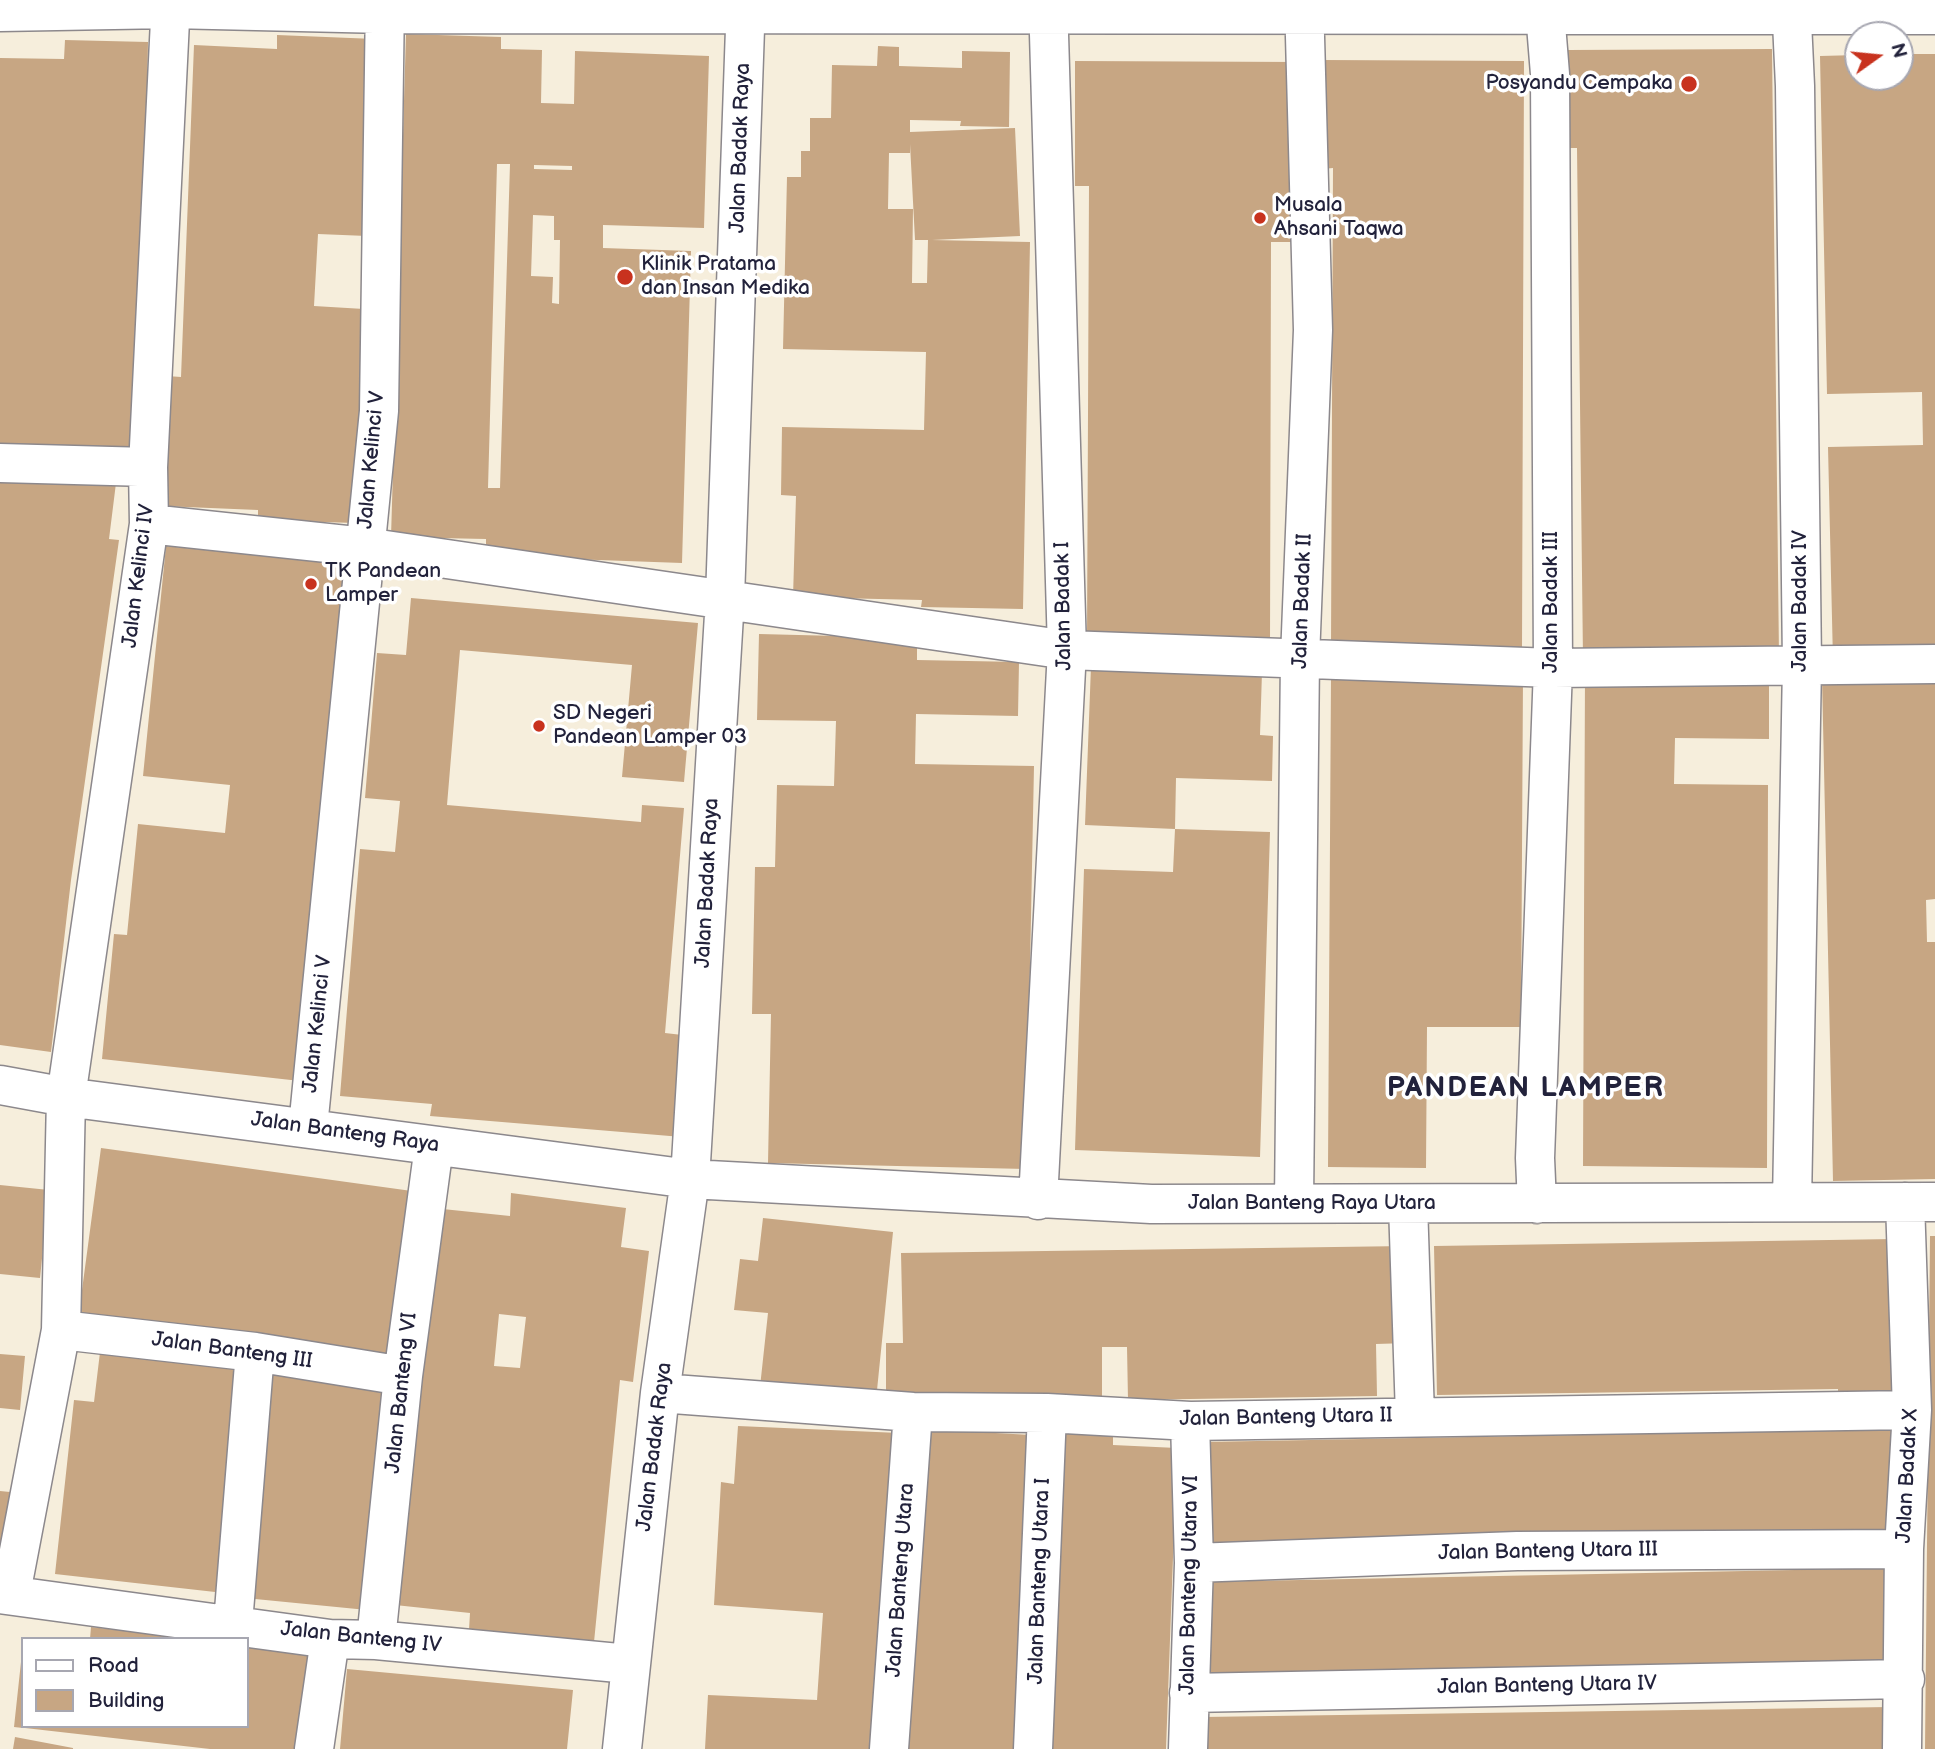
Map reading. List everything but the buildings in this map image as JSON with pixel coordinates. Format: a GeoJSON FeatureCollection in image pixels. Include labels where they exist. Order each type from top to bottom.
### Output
{"type":"FeatureCollection","features":[{"type":"Feature","properties":{"kind":"street"},"geometry":{"type":"LineString","coordinates":[[0,12],[170,4],[385,7],[1792,7],[1935,15]]}},
{"type":"Feature","properties":{"kind":"street","name":"Jalan Kelinci IV"},"geometry":{"type":"LineString","coordinates":[[66,1097],[149,524],[148,467],[170,4]]}},
{"type":"Feature","properties":{"kind":"street","name":"Jalan Badak Raya"},"geometry":{"type":"LineString","coordinates":[[622,1749],[660,1393],[690,1179],[725,598],[746,6]]}},
{"type":"Feature","properties":{"kind":"street","name":"Jalan Badak I"},"geometry":{"type":"LineString","coordinates":[[1038,1200],[1067,650],[1049,6]]}},
{"type":"Feature","properties":{"kind":"street","name":"Jalan Kelinci V"},"geometry":{"type":"LineString","coordinates":[[308,1127],[379,411],[385,7]]}},
{"type":"Feature","properties":{"kind":"street","name":"Jalan Badak II"},"geometry":{"type":"LineString","coordinates":[[1294,1201],[1300,658],[1313,330],[1304,7]]}},
{"type":"Feature","properties":{"kind":"street","name":"Jalan Badak III"},"geometry":{"type":"LineString","coordinates":[[1537,1204],[1535,1158],[1553,668],[1550,74],[1545,7]]}},
{"type":"Feature","properties":{"kind":"street","name":"Jalan Badak IV"},"geometry":{"type":"LineString","coordinates":[[1792,7],[1802,665],[1792,1202]]}},
{"type":"Feature","properties":{"kind":"street"},"geometry":{"type":"LineString","coordinates":[[0,463],[148,467]]}},
{"type":"Feature","properties":{"kind":"street"},"geometry":{"type":"LineString","coordinates":[[149,524],[365,547],[1067,650],[1553,668],[1935,664]]}},
{"type":"Feature","properties":{"kind":"street","name":"Jalan Banteng Raya"},"geometry":{"type":"LineString","coordinates":[[0,1085],[66,1097],[690,1179]]}},
{"type":"Feature","properties":{"kind":"street"},"geometry":{"type":"LineString","coordinates":[[5,1593],[61,1330],[66,1097]]}},
{"type":"Feature","properties":{"kind":"street","name":"Jalan Banteng VI"},"geometry":{"type":"LineString","coordinates":[[376,1640],[402,1376],[434,1146]]}},
{"type":"Feature","properties":{"kind":"street","name":"Jalan Banteng Raya Utara"},"geometry":{"type":"LineString","coordinates":[[690,1179],[1038,1200],[1151,1204],[1294,1201],[1408,1204],[1920,1202]]}},
{"type":"Feature","properties":{"kind":"street","name":"Jalan Badak X"},"geometry":{"type":"LineString","coordinates":[[1902,1749],[1905,1679],[1903,1549],[1913,1410],[1920,1202]]}},
{"type":"Feature","properties":{"kind":"street"},"geometry":{"type":"LineString","coordinates":[[1408,1204],[1415,1416]]}},
{"type":"Feature","properties":{"kind":"street","name":"Jalan Banteng III"},"geometry":{"type":"LineString","coordinates":[[61,1330],[255,1352],[402,1376]]}},
{"type":"Feature","properties":{"kind":"street"},"geometry":{"type":"LineString","coordinates":[[233,1623],[255,1352]]}},
{"type":"Feature","properties":{"kind":"street","name":"Jalan Banteng Utara II"},"geometry":{"type":"LineString","coordinates":[[660,1393],[913,1412],[1047,1413],[1190,1421],[1913,1410]]}},
{"type":"Feature","properties":{"kind":"street","name":"Jalan Banteng Utara"},"geometry":{"type":"LineString","coordinates":[[889,1749],[913,1412]]}},
{"type":"Feature","properties":{"kind":"street","name":"Jalan Banteng Utara I"},"geometry":{"type":"LineString","coordinates":[[1033,1749],[1047,1413]]}},
{"type":"Feature","properties":{"kind":"street","name":"Jalan Banteng Utara VI"},"geometry":{"type":"LineString","coordinates":[[1188,1749],[1194,1563],[1190,1421]]}},
{"type":"Feature","properties":{"kind":"street","name":"Jalan Banteng Utara III"},"geometry":{"type":"LineString","coordinates":[[1194,1563],[1517,1551],[1903,1549]]}},
{"type":"Feature","properties":{"kind":"street","name":"Jalan Banteng IV"},"geometry":{"type":"LineString","coordinates":[[5,1593],[233,1623],[330,1639],[376,1640],[629,1664]]}},
{"type":"Feature","properties":{"kind":"street"},"geometry":{"type":"LineString","coordinates":[[314,1749],[330,1639]]}},
{"type":"Feature","properties":{"kind":"street","name":"Jalan Banteng Utara IV"},"geometry":{"type":"LineString","coordinates":[[1189,1693],[1905,1679]]}},
{"type":"Feature","properties":{"kind":"place","name":"Posyandu Cempaka"},"geometry":{"type":"Point","coordinates":[1689,84]}},
{"type":"Feature","properties":{"kind":"place","name":"Musala Ahsani Taqwa"},"geometry":{"type":"Point","coordinates":[1260,218]}},
{"type":"Feature","properties":{"kind":"place","name":"Klinik Pratama dan Insan Medika"},"geometry":{"type":"Point","coordinates":[625,277]}},
{"type":"Feature","properties":{"kind":"place","name":"TK Pandean Lamper"},"geometry":{"type":"Point","coordinates":[311,584]}},
{"type":"Feature","properties":{"kind":"place","name":"SD Negeri Pandean Lamper 03"},"geometry":{"type":"Point","coordinates":[539,726]}},
{"type":"Feature","properties":{"kind":"district","name":"PANDEAN LAMPER"},"geometry":{"type":"Point","coordinates":[1526,1089]}}]}
